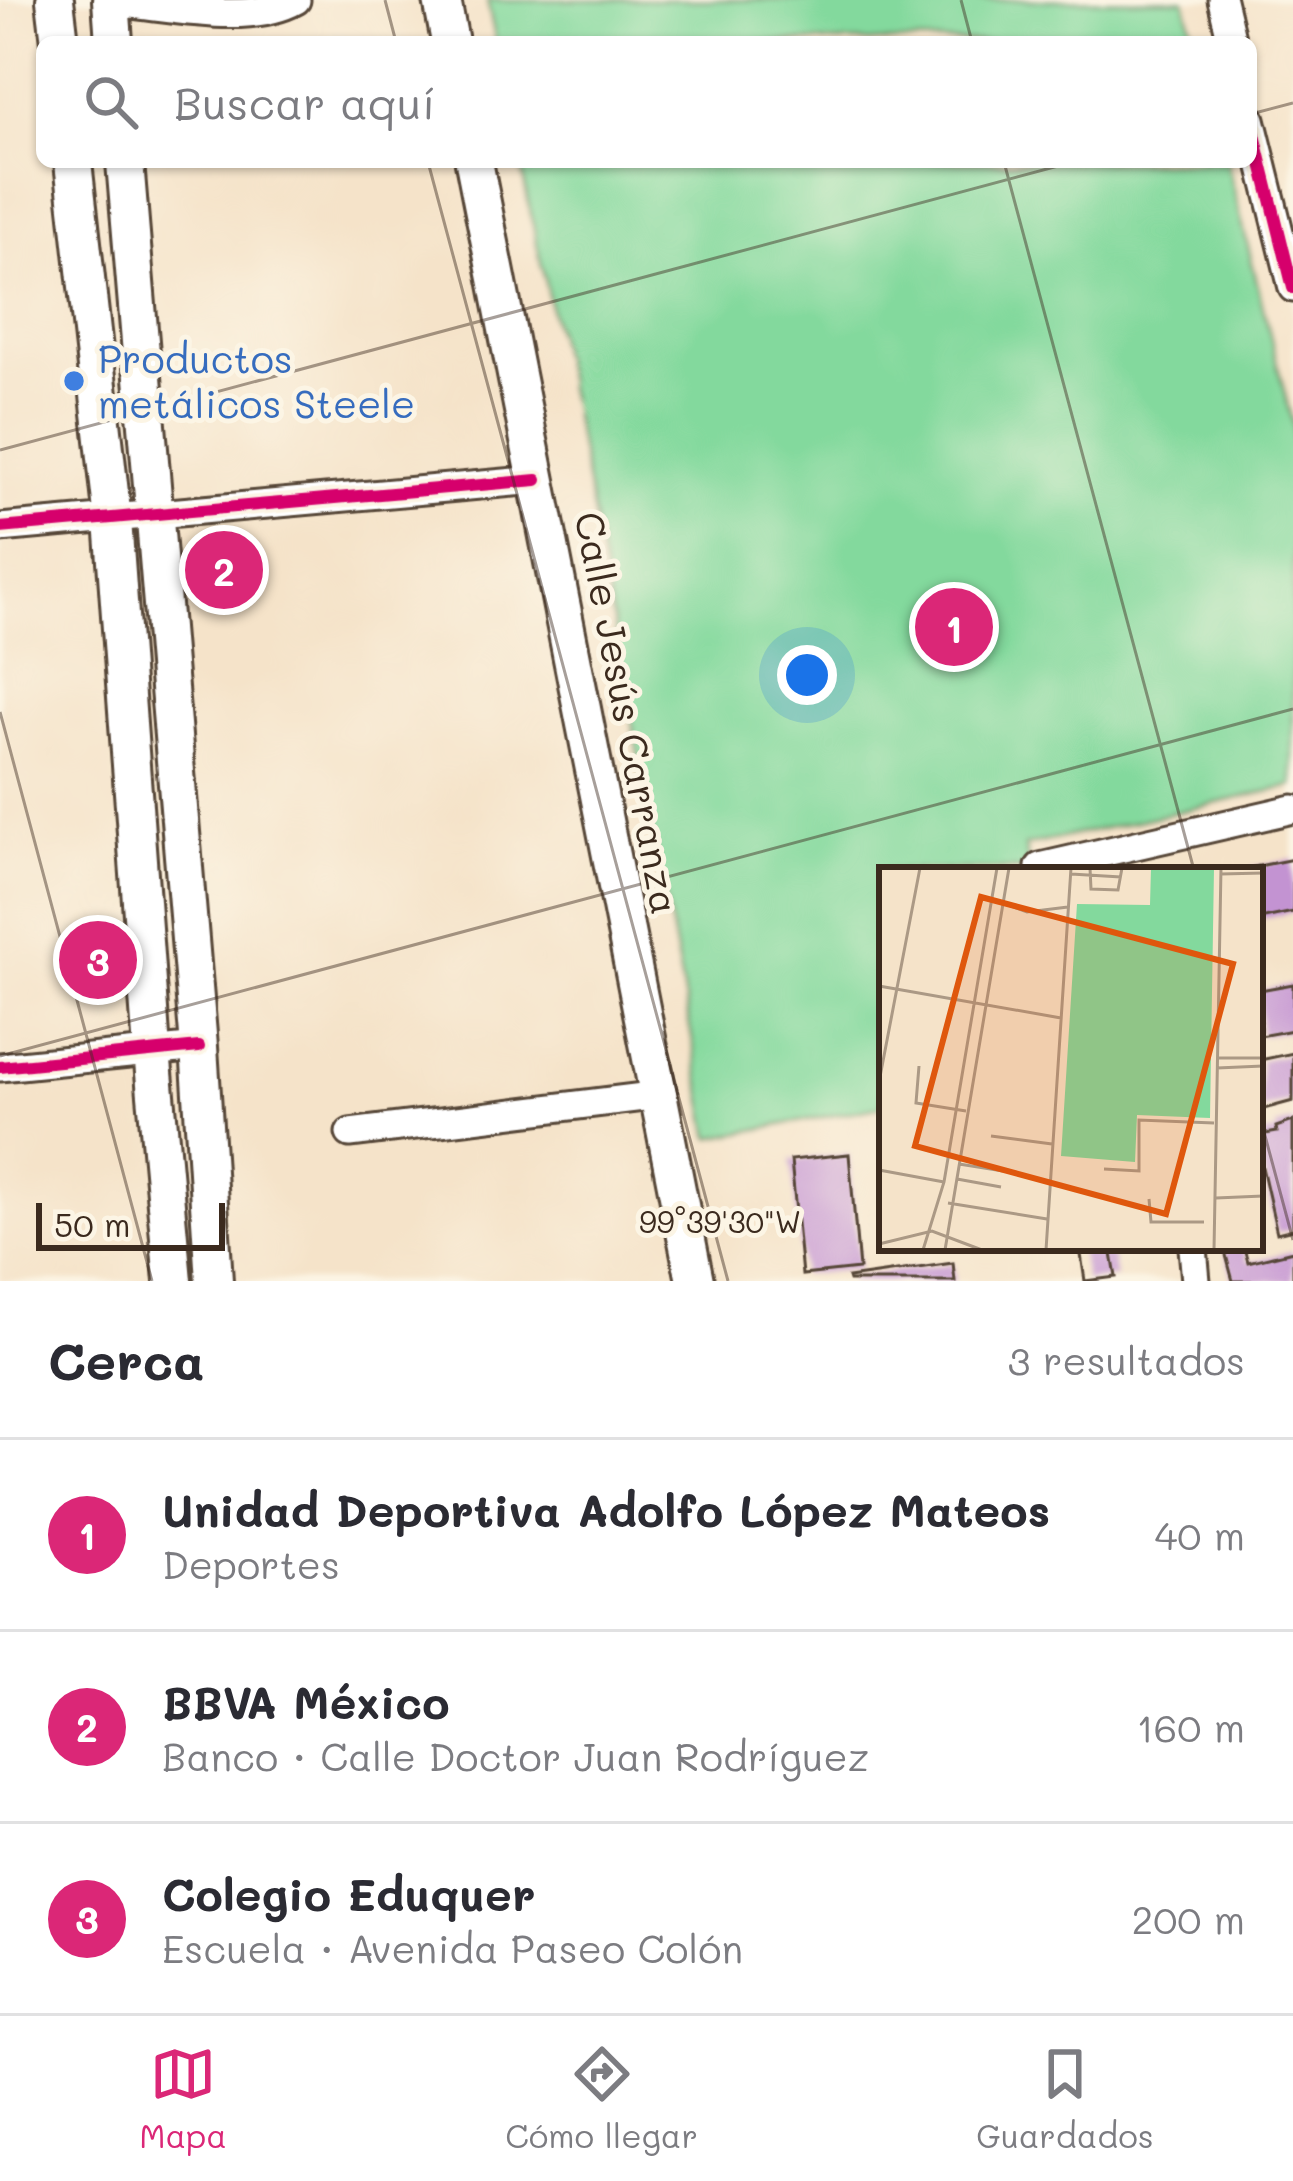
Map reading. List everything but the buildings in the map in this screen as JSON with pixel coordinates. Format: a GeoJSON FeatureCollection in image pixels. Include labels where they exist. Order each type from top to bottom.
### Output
{"type":"FeatureCollection","features":[{"type":"Feature","properties":{"kind":"main road"},"geometry":{"type":"LineString","coordinates":[[56,0],[59,36]]}},
{"type":"Feature","properties":{"kind":"main road"},"geometry":{"type":"LineString","coordinates":[[442,0],[449,36]]}},
{"type":"Feature","properties":{"kind":"main road"},"geometry":{"type":"LineString","coordinates":[[111,1],[114,36]]}},
{"type":"Feature","properties":{"kind":"main road"},"geometry":{"type":"LineString","coordinates":[[74,168],[113,520],[173,1281]]}},
{"type":"Feature","properties":{"kind":"main road"},"geometry":{"type":"LineString","coordinates":[[126,168],[214,1281]]}},
{"type":"Feature","properties":{"kind":"main road","name":"Calle Jesús Carranza"},"geometry":{"type":"LineString","coordinates":[[475,168],[695,1281]]}},
{"type":"Feature","properties":{"kind":"main road"},"geometry":{"type":"LineString","coordinates":[[141,870],[182,867]]}},
{"type":"Feature","properties":{"kind":"street"},"geometry":{"type":"LineString","coordinates":[[111,1],[238,16],[296,0]]}},
{"type":"Feature","properties":{"kind":"street"},"geometry":{"type":"LineString","coordinates":[[1222,0],[1231,36]]}},
{"type":"Feature","properties":{"kind":"street"},"geometry":{"type":"LineString","coordinates":[[1257,142],[1293,288]]}},
{"type":"Feature","properties":{"kind":"street"},"geometry":{"type":"LineString","coordinates":[[0,528],[537,480]]}},
{"type":"Feature","properties":{"kind":"street"},"geometry":{"type":"LineString","coordinates":[[1040,867],[1293,809]]}},
{"type":"Feature","properties":{"kind":"street"},"geometry":{"type":"LineString","coordinates":[[0,1067],[199,1047]]}},
{"type":"Feature","properties":{"kind":"street"},"geometry":{"type":"LineString","coordinates":[[350,1133],[660,1095]]}},
{"type":"Feature","properties":{"kind":"street"},"geometry":{"type":"LineString","coordinates":[[1192,1251],[1196,1281]]}},
{"type":"Feature","properties":{"kind":"green space"},"geometry":{"type":"Polygon","coordinates":[[[487,0],[1185,0],[1194,36],[495,36],[487,0]]]}},
{"type":"Feature","properties":{"kind":"green space"},"geometry":{"type":"Polygon","coordinates":[[[521,168],[1228,168],[1293,427],[1293,786],[1025,846],[1029,867],[879,867],[879,1107],[711,1138],[584,469],[521,168]]]}},
{"type":"Feature","properties":{"kind":"cycle path"},"geometry":{"type":"LineString","coordinates":[[1257,143],[1293,288]]}},
{"type":"Feature","properties":{"kind":"cycle path"},"geometry":{"type":"LineString","coordinates":[[0,528],[537,480]]}},
{"type":"Feature","properties":{"kind":"cycle path"},"geometry":{"type":"LineString","coordinates":[[0,1067],[199,1047]]}},
{"type":"Feature","properties":{"kind":"place","name":"Productos metálicos Steele"},"geometry":{"type":"Point","coordinates":[74,381]}},
{"type":"Feature","properties":{"kind":"place","name":"BBVA México"},"geometry":{"type":"Point","coordinates":[224,570]}},
{"type":"Feature","properties":{"kind":"place","name":"Unidad Deportiva Adolfo López Mateos"},"geometry":{"type":"Point","coordinates":[954,627]}},
{"type":"Feature","properties":{"kind":"place","name":"Colegio Eduquer"},"geometry":{"type":"Point","coordinates":[98,960]}}]}
